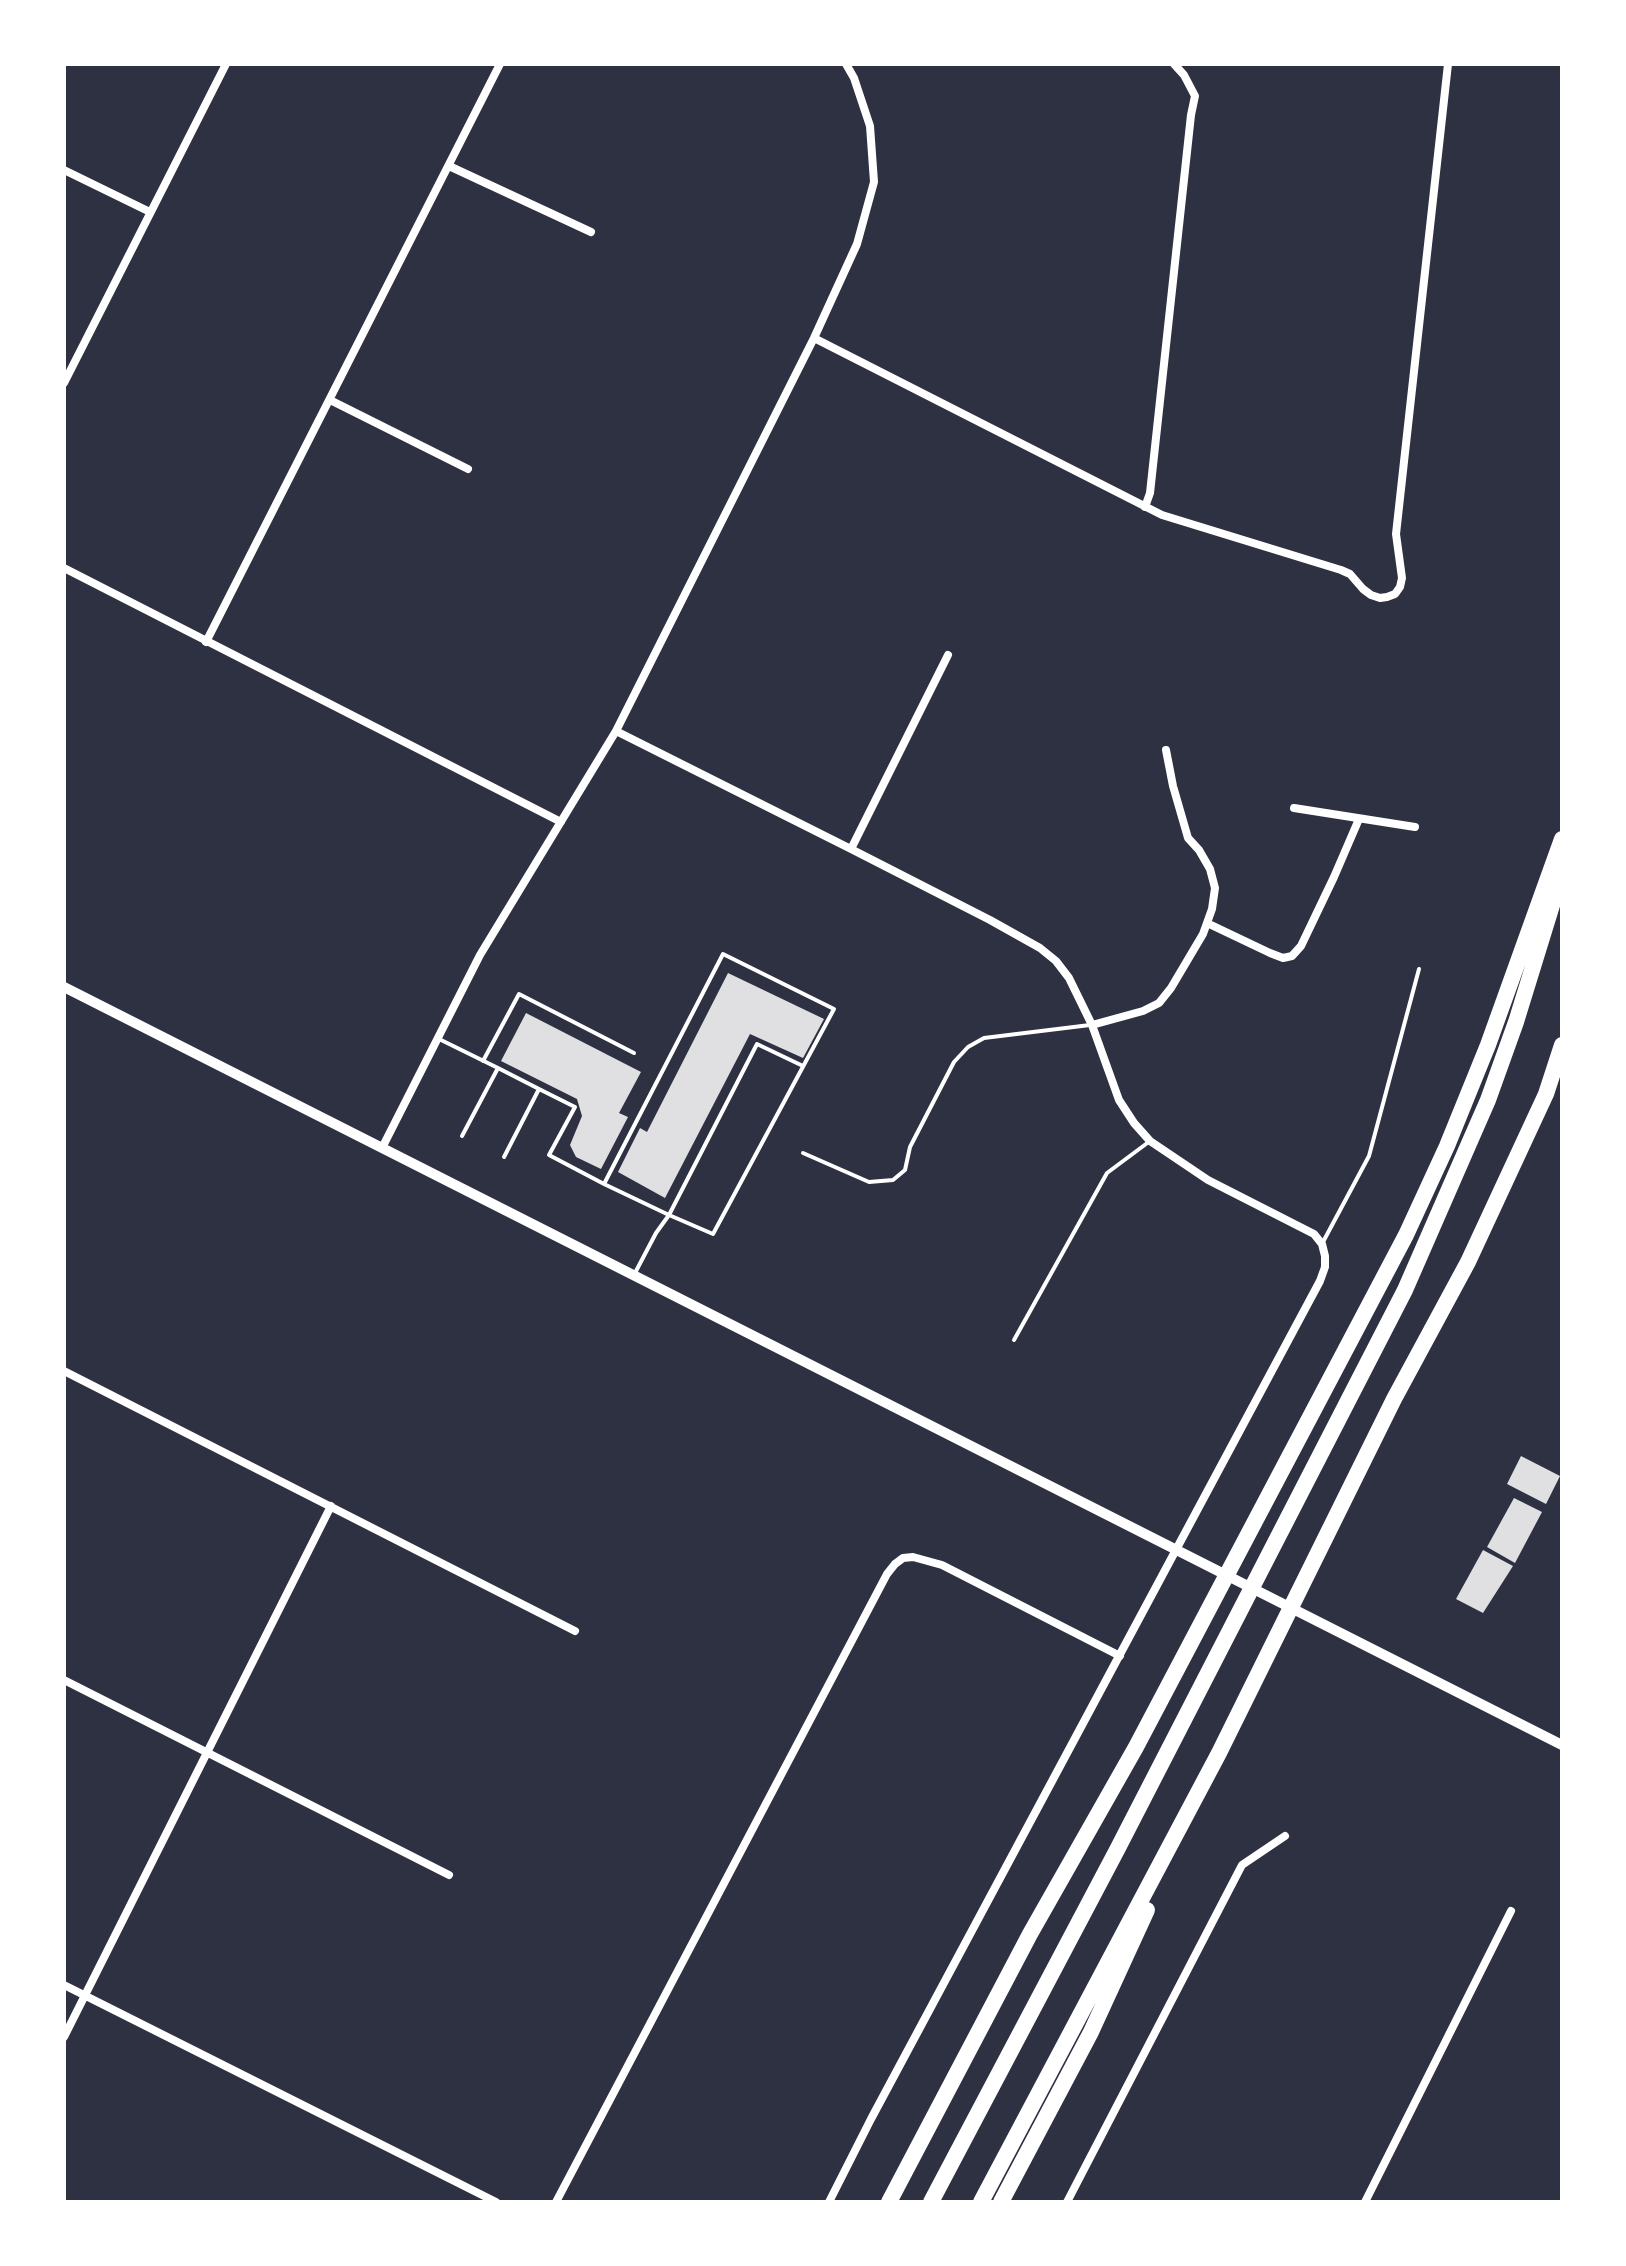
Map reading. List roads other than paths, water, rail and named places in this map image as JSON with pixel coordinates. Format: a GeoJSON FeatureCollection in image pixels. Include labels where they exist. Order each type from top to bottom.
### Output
{"type":"FeatureCollection","features":[{"type":"Feature","properties":{"kind":"highway"},"geometry":{"type":"LineString","coordinates":[[889,2202],[1030,1934],[1144,1733],[1406,1235],[1488,1045],[1562,839]]}},
{"type":"Feature","properties":{"kind":"highway"},"geometry":{"type":"LineString","coordinates":[[931,2202],[1118,1848],[1405,1290],[1488,1100],[1516,1022],[1562,873]]}},
{"type":"Feature","properties":{"kind":"highway"},"geometry":{"type":"LineString","coordinates":[[981,2202],[1219,1753],[1394,1399],[1468,1262],[1546,1094],[1562,1045]]}},
{"type":"Feature","properties":{"kind":"highway"},"geometry":{"type":"LineString","coordinates":[[1001,2202],[1091,2032],[1219,1753]]}},
{"type":"Feature","properties":{"kind":"street"},"geometry":{"type":"LineString","coordinates":[[64,383],[226,64]]}},
{"type":"Feature","properties":{"kind":"street"},"geometry":{"type":"LineString","coordinates":[[206,642],[500,64]]}},
{"type":"Feature","properties":{"kind":"street"},"geometry":{"type":"LineString","coordinates":[[382,1148],[480,955],[616,731],[814,338],[857,244],[874,182],[870,126],[854,78],[846,64]]}},
{"type":"Feature","properties":{"kind":"street"},"geometry":{"type":"LineString","coordinates":[[1145,507],[1150,493],[1195,96],[1174,64]]}},
{"type":"Feature","properties":{"kind":"street"},"geometry":{"type":"LineString","coordinates":[[814,338],[1145,507],[1180,522],[1341,570],[1350,574],[1363,589],[1380,598],[1395,594],[1400,587],[1402,569],[1396,534],[1448,64]]}},
{"type":"Feature","properties":{"kind":"street"},"geometry":{"type":"LineString","coordinates":[[449,166],[591,232]]}},
{"type":"Feature","properties":{"kind":"street"},"geometry":{"type":"LineString","coordinates":[[64,170],[150,212]]}},
{"type":"Feature","properties":{"kind":"street"},"geometry":{"type":"LineString","coordinates":[[330,400],[468,469]]}},
{"type":"Feature","properties":{"kind":"street"},"geometry":{"type":"LineString","coordinates":[[64,568],[561,822]]}},
{"type":"Feature","properties":{"kind":"street"},"geometry":{"type":"LineString","coordinates":[[851,849],[948,655]]}},
{"type":"Feature","properties":{"kind":"street"},"geometry":{"type":"LineString","coordinates":[[616,731],[1040,948],[1056,961],[1069,978],[1092,1025],[1119,1100],[1150,1141],[1208,1180],[1314,1234],[1322,1244],[1325,1256],[1320,1281],[829,2202]]}},
{"type":"Feature","properties":{"kind":"street"},"geometry":{"type":"LineString","coordinates":[[1092,1025],[1143,1011],[1159,1003],[1171,988],[1212,909],[1215,888],[1210,869],[1188,838],[1166,750]]}},
{"type":"Feature","properties":{"kind":"street"},"geometry":{"type":"LineString","coordinates":[[1294,808],[1415,827]]}},
{"type":"Feature","properties":{"kind":"street"},"geometry":{"type":"LineString","coordinates":[[1207,923],[1283,958],[1292,956],[1301,946],[1328,891],[1359,819]]}},
{"type":"Feature","properties":{"kind":"street"},"geometry":{"type":"LineString","coordinates":[[64,987],[1562,1745]]}},
{"type":"Feature","properties":{"kind":"street"},"geometry":{"type":"LineString","coordinates":[[64,1371],[575,1631]]}},
{"type":"Feature","properties":{"kind":"street"},"geometry":{"type":"LineString","coordinates":[[64,2037],[331,1506]]}},
{"type":"Feature","properties":{"kind":"street"},"geometry":{"type":"LineString","coordinates":[[556,2202],[895,1564],[903,1558],[913,1557],[942,1565],[1120,1656]]}},
{"type":"Feature","properties":{"kind":"street"},"geometry":{"type":"LineString","coordinates":[[64,1680],[449,1875]]}},
{"type":"Feature","properties":{"kind":"street"},"geometry":{"type":"LineString","coordinates":[[1067,2202],[1242,1865],[1285,1836]]}},
{"type":"Feature","properties":{"kind":"street"},"geometry":{"type":"LineString","coordinates":[[1365,2202],[1511,1911]]}},
{"type":"Feature","properties":{"kind":"street"},"geometry":{"type":"LineString","coordinates":[[64,1985],[496,2202]]}},
{"type":"Feature","properties":{"kind":"lane"},"geometry":{"type":"LineString","coordinates":[[438,1038],[575,1107],[549,1155],[604,1184],[713,1234],[834,1009],[723,954],[604,1184]]}},
{"type":"Feature","properties":{"kind":"lane"},"geometry":{"type":"LineString","coordinates":[[1322,1244],[1369,1156],[1419,969]]}},
{"type":"Feature","properties":{"kind":"lane"},"geometry":{"type":"LineString","coordinates":[[483,1061],[519,994],[634,1053]]}},
{"type":"Feature","properties":{"kind":"lane"},"geometry":{"type":"LineString","coordinates":[[803,1153],[869,1182],[893,1180],[905,1170],[910,1147],[954,1062],[968,1047],[984,1038],[1092,1025]]}},
{"type":"Feature","properties":{"kind":"lane"},"geometry":{"type":"LineString","coordinates":[[634,1275],[669,1215],[757,1044],[803,1066]]}},
{"type":"Feature","properties":{"kind":"lane"},"geometry":{"type":"LineString","coordinates":[[462,1136],[498,1068]]}},
{"type":"Feature","properties":{"kind":"lane"},"geometry":{"type":"LineString","coordinates":[[504,1157],[539,1089]]}},
{"type":"Feature","properties":{"kind":"lane"},"geometry":{"type":"LineString","coordinates":[[1014,1340],[1107,1173],[1150,1141]]}}]}
